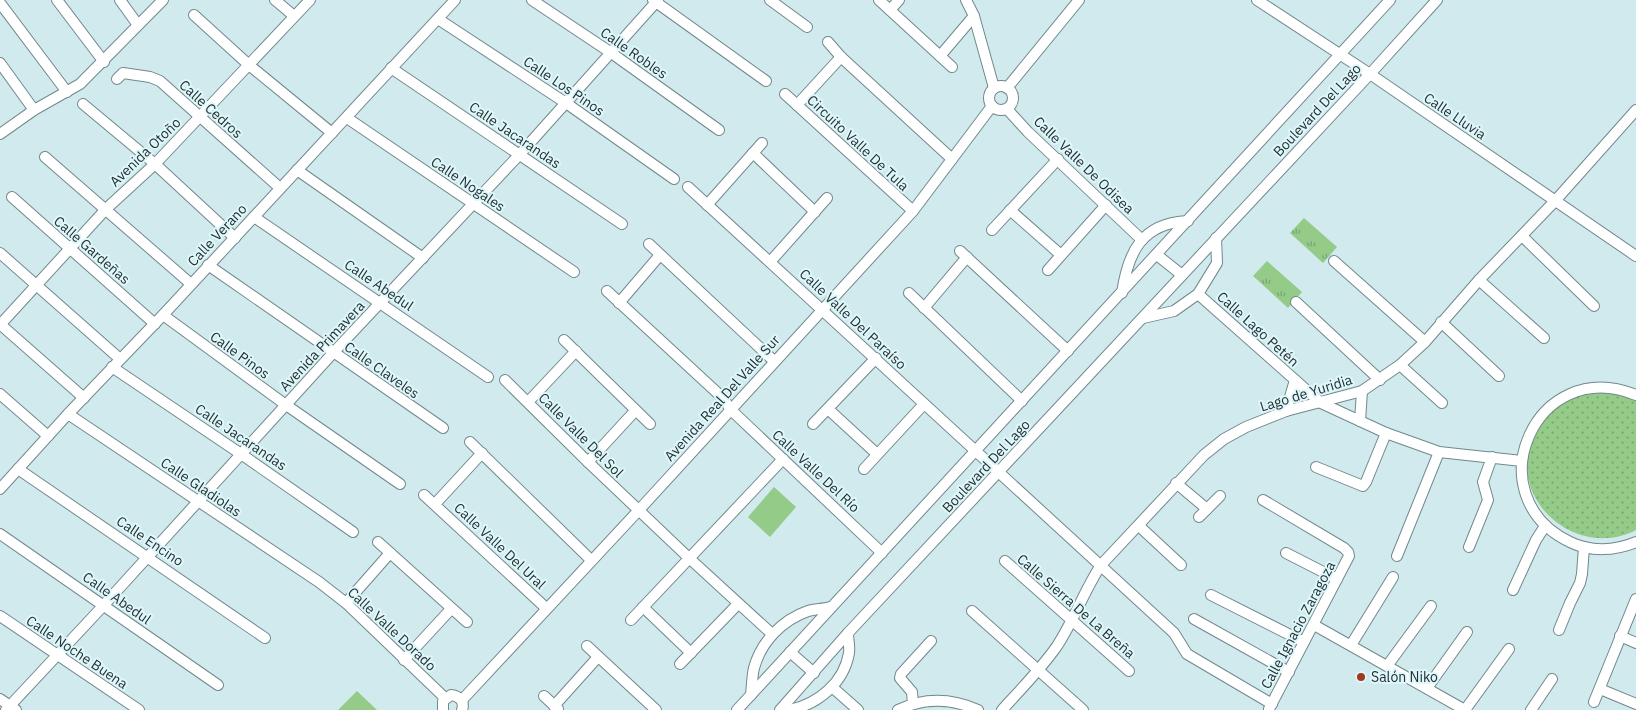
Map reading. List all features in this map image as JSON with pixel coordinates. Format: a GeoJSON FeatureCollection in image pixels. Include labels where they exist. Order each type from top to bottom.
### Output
{"type":"FeatureCollection","features":[{"type":"Feature","properties":{"kind":"street"},"geometry":{"type":"LineString","coordinates":[[57,0],[104,62]]}},
{"type":"Feature","properties":{"kind":"street"},"geometry":{"type":"LineString","coordinates":[[120,0],[138,25]]}},
{"type":"Feature","properties":{"kind":"street"},"geometry":{"type":"LineString","coordinates":[[0,134],[34,110],[80,84],[104,62],[163,0]]}},
{"type":"Feature","properties":{"kind":"street"},"geometry":{"type":"LineString","coordinates":[[275,0],[294,16]]}},
{"type":"Feature","properties":{"kind":"street","name":"Avenida Otoño"},"geometry":{"type":"LineString","coordinates":[[0,325],[106,209],[156,164],[310,0]]}},
{"type":"Feature","properties":{"kind":"street","name":"Calle Verano"},"geometry":{"type":"LineString","coordinates":[[0,489],[455,0]]}},
{"type":"Feature","properties":{"kind":"street","name":"Calle Robles"},"geometry":{"type":"LineString","coordinates":[[532,0],[610,52],[719,130]]}},
{"type":"Feature","properties":{"kind":"street"},"geometry":{"type":"LineString","coordinates":[[770,0],[808,27]]}},
{"type":"Feature","properties":{"kind":"street"},"geometry":{"type":"LineString","coordinates":[[878,0],[952,67]]}},
{"type":"Feature","properties":{"kind":"street"},"geometry":{"type":"LineString","coordinates":[[890,10],[898,0]]}},
{"type":"Feature","properties":{"kind":"street"},"geometry":{"type":"LineString","coordinates":[[966,0],[974,16],[994,88],[989,97],[992,106],[1002,110],[1007,109],[1013,98],[1011,92],[1007,88],[994,88]]}},
{"type":"Feature","properties":{"kind":"street"},"geometry":{"type":"LineString","coordinates":[[1007,88],[1079,0]]}},
{"type":"Feature","properties":{"kind":"street","name":"Calle Lluvia"},"geometry":{"type":"LineString","coordinates":[[1257,0],[1370,74],[1636,256]]}},
{"type":"Feature","properties":{"kind":"street","name":"Boulevard Del Lago"},"geometry":{"type":"LineString","coordinates":[[737,710],[1390,0]]}},
{"type":"Feature","properties":{"kind":"street","name":"Boulevard Del Lago"},"geometry":{"type":"LineString","coordinates":[[780,710],[848,633],[999,473],[1437,0]]}},
{"type":"Feature","properties":{"kind":"street"},"geometry":{"type":"LineString","coordinates":[[656,1],[766,81]]}},
{"type":"Feature","properties":{"kind":"street","name":"Avenida Primavera"},"geometry":{"type":"LineString","coordinates":[[10,709],[333,353],[520,154],[656,1]]}},
{"type":"Feature","properties":{"kind":"street"},"geometry":{"type":"LineString","coordinates":[[0,4],[67,92]]}},
{"type":"Feature","properties":{"kind":"street"},"geometry":{"type":"LineString","coordinates":[[194,15],[249,65],[332,133]]}},
{"type":"Feature","properties":{"kind":"street"},"geometry":{"type":"LineString","coordinates":[[940,56],[974,16]]}},
{"type":"Feature","properties":{"kind":"street","name":"Calle Los Pinos"},"geometry":{"type":"LineString","coordinates":[[438,18],[566,103],[674,180]]}},
{"type":"Feature","properties":{"kind":"street"},"geometry":{"type":"LineString","coordinates":[[828,42],[841,57],[952,159]]}},
{"type":"Feature","properties":{"kind":"street"},"geometry":{"type":"LineString","coordinates":[[797,105],[841,57]]}},
{"type":"Feature","properties":{"kind":"street"},"geometry":{"type":"LineString","coordinates":[[0,63],[34,110]]}},
{"type":"Feature","properties":{"kind":"street","name":"Calle Jacarandas"},"geometry":{"type":"LineString","coordinates":[[391,68],[622,224]]}},
{"type":"Feature","properties":{"kind":"street","name":"Calle Cedros"},"geometry":{"type":"LineString","coordinates":[[117,78],[123,73],[150,76],[160,81],[199,118],[280,188]]}},
{"type":"Feature","properties":{"kind":"street","name":"Circuito Valle De Tula"},"geometry":{"type":"LineString","coordinates":[[785,94],[913,211]]}},
{"type":"Feature","properties":{"kind":"street"},"geometry":{"type":"LineString","coordinates":[[83,104],[156,164],[235,238]]}},
{"type":"Feature","properties":{"kind":"street","name":"Avenida Real Del Valle Sur"},"geometry":{"type":"LineString","coordinates":[[462,705],[546,608],[639,510],[913,211],[992,106]]}},
{"type":"Feature","properties":{"kind":"street","name":"Calle Valle De Odisea"},"geometry":{"type":"LineString","coordinates":[[1007,109],[1142,240]]}},
{"type":"Feature","properties":{"kind":"street","name":"Lago de Yuridia"},"geometry":{"type":"LineString","coordinates":[[1002,710],[1057,646],[1087,586],[1101,565],[1204,454],[1224,439],[1246,427],[1286,411],[1362,391],[1400,365],[1425,342],[1479,280],[1555,201],[1636,110]]}},
{"type":"Feature","properties":{"kind":"street","name":"Calle Nogales"},"geometry":{"type":"LineString","coordinates":[[347,118],[574,272]]}},
{"type":"Feature","properties":{"kind":"street"},"geometry":{"type":"LineString","coordinates":[[707,205],[762,143]]}},
{"type":"Feature","properties":{"kind":"street"},"geometry":{"type":"LineString","coordinates":[[753,153],[815,212]]}},
{"type":"Feature","properties":{"kind":"street"},"geometry":{"type":"LineString","coordinates":[[45,157],[191,284]]}},
{"type":"Feature","properties":{"kind":"street"},"geometry":{"type":"LineString","coordinates":[[992,230],[1058,160]]}},
{"type":"Feature","properties":{"kind":"street"},"geometry":{"type":"LineString","coordinates":[[297,170],[423,258]]}},
{"type":"Feature","properties":{"kind":"street","name":"Calle Valle Del Paraíso"},"geometry":{"type":"LineString","coordinates":[[688,187],[1174,632],[1187,654],[1270,707]]}},
{"type":"Feature","properties":{"kind":"street","name":"Calle Gardeñas"},"geometry":{"type":"LineString","coordinates":[[12,197],[155,324]]}},
{"type":"Feature","properties":{"kind":"street"},"geometry":{"type":"LineString","coordinates":[[770,262],[827,198]]}},
{"type":"Feature","properties":{"kind":"street"},"geometry":{"type":"LineString","coordinates":[[1048,270],[1106,205]]}},
{"type":"Feature","properties":{"kind":"street"},"geometry":{"type":"LineString","coordinates":[[1010,210],[1061,255]]}},
{"type":"Feature","properties":{"kind":"street","name":"Calle Abedul"},"geometry":{"type":"LineString","coordinates":[[254,217],[488,377]]}},
{"type":"Feature","properties":{"kind":"street"},"geometry":{"type":"LineString","coordinates":[[1122,293],[1132,253],[1142,240],[1152,232],[1172,222],[1188,221]]}},
{"type":"Feature","properties":{"kind":"street"},"geometry":{"type":"LineString","coordinates":[[1522,236],[1594,306]]}},
{"type":"Feature","properties":{"kind":"street"},"geometry":{"type":"LineString","coordinates":[[1143,318],[1174,311],[1198,294],[1217,263],[1216,238]]}},
{"type":"Feature","properties":{"kind":"street"},"geometry":{"type":"LineString","coordinates":[[649,244],[774,361]]}},
{"type":"Feature","properties":{"kind":"street","name":"Calle Jacarandas"},"geometry":{"type":"LineString","coordinates":[[0,253],[116,363],[353,532]]}},
{"type":"Feature","properties":{"kind":"street"},"geometry":{"type":"LineString","coordinates":[[619,303],[660,254]]}},
{"type":"Feature","properties":{"kind":"street"},"geometry":{"type":"LineString","coordinates":[[924,308],[963,254],[1068,351]]}},
{"type":"Feature","properties":{"kind":"street"},"geometry":{"type":"LineString","coordinates":[[1157,255],[1182,276]]}},
{"type":"Feature","properties":{"kind":"street"},"geometry":{"type":"LineString","coordinates":[[1334,261],[1425,342]]}},
{"type":"Feature","properties":{"kind":"street","name":"Calle Claveles"},"geometry":{"type":"LineString","coordinates":[[208,265],[443,428]]}},
{"type":"Feature","properties":{"kind":"street"},"geometry":{"type":"LineString","coordinates":[[1479,280],[1544,338]]}},
{"type":"Feature","properties":{"kind":"street","name":"Calle Valle Del Río"},"geometry":{"type":"LineString","coordinates":[[607,291],[724,399],[730,409],[882,553]]}},
{"type":"Feature","properties":{"kind":"street"},"geometry":{"type":"LineString","coordinates":[[909,293],[1022,401]]}},
{"type":"Feature","properties":{"kind":"street","name":"Calle Lago Petén"},"geometry":{"type":"LineString","coordinates":[[1198,294],[1321,403],[1386,433],[1440,452],[1522,461]]}},
{"type":"Feature","properties":{"kind":"street"},"geometry":{"type":"LineString","coordinates":[[1296,302],[1380,380]]}},
{"type":"Feature","properties":{"kind":"street","name":"Calle Pinos"},"geometry":{"type":"LineString","coordinates":[[163,315],[286,405],[400,484]]}},
{"type":"Feature","properties":{"kind":"street"},"geometry":{"type":"LineString","coordinates":[[1441,322],[1499,376]]}},
{"type":"Feature","properties":{"kind":"street"},"geometry":{"type":"LineString","coordinates":[[0,325],[84,398]]}},
{"type":"Feature","properties":{"kind":"street"},"geometry":{"type":"LineString","coordinates":[[564,340],[650,424]]}},
{"type":"Feature","properties":{"kind":"street"},"geometry":{"type":"LineString","coordinates":[[528,402],[576,351]]}},
{"type":"Feature","properties":{"kind":"street"},"geometry":{"type":"LineString","coordinates":[[813,424],[876,358]]}},
{"type":"Feature","properties":{"kind":"street"},"geometry":{"type":"LineString","coordinates":[[1400,365],[1442,403]]}},
{"type":"Feature","properties":{"kind":"street","name":"Calle Valle Del Sol"},"geometry":{"type":"LineString","coordinates":[[505,380],[588,462],[772,634]]}},
{"type":"Feature","properties":{"kind":"street"},"geometry":{"type":"LineString","coordinates":[[1286,411],[1295,380]]}},
{"type":"Feature","properties":{"kind":"street"},"geometry":{"type":"LineString","coordinates":[[1636,395],[1624,390],[1604,387],[1584,389],[1565,396],[1548,408],[1535,423],[1526,441],[1522,461],[1524,489],[1529,502],[1546,526],[1563,539],[1584,547],[1598,549],[1613,549],[1636,542]]}},
{"type":"Feature","properties":{"kind":"street"},"geometry":{"type":"LineString","coordinates":[[1360,421],[1362,391]]}},
{"type":"Feature","properties":{"kind":"street"},"geometry":{"type":"LineString","coordinates":[[0,394],[48,436]]}},
{"type":"Feature","properties":{"kind":"street"},"geometry":{"type":"LineString","coordinates":[[864,468],[924,404]]}},
{"type":"Feature","properties":{"kind":"street"},"geometry":{"type":"LineString","coordinates":[[828,409],[877,454]]}},
{"type":"Feature","properties":{"kind":"street"},"geometry":{"type":"LineString","coordinates":[[588,462],[635,411]]}},
{"type":"Feature","properties":{"kind":"street","name":"Calle Gladiolas"},"geometry":{"type":"LineString","coordinates":[[68,414],[319,582]]}},
{"type":"Feature","properties":{"kind":"street"},"geometry":{"type":"LineString","coordinates":[[1316,467],[1363,486],[1386,433]]}},
{"type":"Feature","properties":{"kind":"street"},"geometry":{"type":"LineString","coordinates":[[470,442],[591,560]]}},
{"type":"Feature","properties":{"kind":"street"},"geometry":{"type":"LineString","coordinates":[[1397,556],[1440,452]]}},
{"type":"Feature","properties":{"kind":"street","name":"Calle Valle Del Ural"},"geometry":{"type":"LineString","coordinates":[[435,504],[482,453]]}},
{"type":"Feature","properties":{"kind":"street"},"geometry":{"type":"LineString","coordinates":[[1469,547],[1488,500],[1483,482],[1492,457]]}},
{"type":"Feature","properties":{"kind":"street"},"geometry":{"type":"LineString","coordinates":[[631,620],[783,459]]}},
{"type":"Feature","properties":{"kind":"street","name":"Calle Encino"},"geometry":{"type":"LineString","coordinates":[[18,468],[265,638]]}},
{"type":"Feature","properties":{"kind":"street"},"geometry":{"type":"LineString","coordinates":[[1176,483],[1207,509]]}},
{"type":"Feature","properties":{"kind":"street","name":"Calle Valle Del Ural"},"geometry":{"type":"LineString","coordinates":[[424,494],[546,608]]}},
{"type":"Feature","properties":{"kind":"street"},"geometry":{"type":"LineString","coordinates":[[1199,517],[1220,496]]}},
{"type":"Feature","properties":{"kind":"street","name":"Calle Ignacio Zaragoza"},"geometry":{"type":"LineString","coordinates":[[1263,500],[1348,552],[1349,556],[1270,707]]}},
{"type":"Feature","properties":{"kind":"street"},"geometry":{"type":"LineString","coordinates":[[1139,526],[1181,564]]}},
{"type":"Feature","properties":{"kind":"street"},"geometry":{"type":"LineString","coordinates":[[1512,590],[1536,540],[1546,526]]}},
{"type":"Feature","properties":{"kind":"street","name":"Calle Abedul"},"geometry":{"type":"LineString","coordinates":[[0,534],[218,685]]}},
{"type":"Feature","properties":{"kind":"street"},"geometry":{"type":"LineString","coordinates":[[378,542],[467,622]]}},
{"type":"Feature","properties":{"kind":"street"},"geometry":{"type":"LineString","coordinates":[[1559,630],[1580,583],[1584,547]]}},
{"type":"Feature","properties":{"kind":"street"},"geometry":{"type":"LineString","coordinates":[[346,602],[390,553]]}},
{"type":"Feature","properties":{"kind":"street"},"geometry":{"type":"LineString","coordinates":[[1286,553],[1337,579]]}},
{"type":"Feature","properties":{"kind":"street","name":"Calle Sierra De La Breña"},"geometry":{"type":"LineString","coordinates":[[1005,561],[1129,671]]}},
{"type":"Feature","properties":{"kind":"street"},"geometry":{"type":"LineString","coordinates":[[1351,645],[1393,577]]}},
{"type":"Feature","properties":{"kind":"street","name":"Calle Valle Dorado"},"geometry":{"type":"LineString","coordinates":[[319,582],[346,602],[404,660],[441,706]]}},
{"type":"Feature","properties":{"kind":"street"},"geometry":{"type":"LineString","coordinates":[[1211,594],[1304,642]]}},
{"type":"Feature","properties":{"kind":"street"},"geometry":{"type":"LineString","coordinates":[[1594,702],[1636,599]]}},
{"type":"Feature","properties":{"kind":"street"},"geometry":{"type":"LineString","coordinates":[[680,664],[738,604]]}},
{"type":"Feature","properties":{"kind":"street"},"geometry":{"type":"LineString","coordinates":[[1387,666],[1431,606]]}},
{"type":"Feature","properties":{"kind":"street"},"geometry":{"type":"LineString","coordinates":[[643,607],[691,653]]}},
{"type":"Feature","properties":{"kind":"street"},"geometry":{"type":"LineString","coordinates":[[751,695],[754,668],[772,634],[788,621],[808,611],[830,607]]}},
{"type":"Feature","properties":{"kind":"street"},"geometry":{"type":"LineString","coordinates":[[404,660],[451,609]]}},
{"type":"Feature","properties":{"kind":"street"},"geometry":{"type":"LineString","coordinates":[[972,611],[1083,710]]}},
{"type":"Feature","properties":{"kind":"street","name":"Calle Noche Buena"},"geometry":{"type":"LineString","coordinates":[[0,616],[139,710]]}},
{"type":"Feature","properties":{"kind":"street"},"geometry":{"type":"LineString","coordinates":[[1194,619],[1289,672]]}},
{"type":"Feature","properties":{"kind":"street"},"geometry":{"type":"LineString","coordinates":[[1314,625],[1465,710],[1509,648]]}},
{"type":"Feature","properties":{"kind":"street"},"geometry":{"type":"LineString","coordinates":[[1427,688],[1467,632]]}},
{"type":"Feature","properties":{"kind":"street"},"geometry":{"type":"LineString","coordinates":[[790,710],[804,707],[820,698],[832,687],[849,653],[848,633]]}},
{"type":"Feature","properties":{"kind":"street"},"geometry":{"type":"LineString","coordinates":[[1620,636],[1636,642]]}},
{"type":"Feature","properties":{"kind":"street"},"geometry":{"type":"LineString","coordinates":[[913,704],[912,692],[900,678],[901,674],[931,641]]}},
{"type":"Feature","properties":{"kind":"street"},"geometry":{"type":"LineString","coordinates":[[587,646],[656,710]]}},
{"type":"Feature","properties":{"kind":"street"},"geometry":{"type":"LineString","coordinates":[[790,652],[814,673]]}},
{"type":"Feature","properties":{"kind":"street"},"geometry":{"type":"LineString","coordinates":[[544,696],[556,708],[598,657]]}},
{"type":"Feature","properties":{"kind":"street"},"geometry":{"type":"LineString","coordinates":[[1531,710],[1552,680]]}},
{"type":"Feature","properties":{"kind":"street"},"geometry":{"type":"LineString","coordinates":[[832,687],[858,710]]}},
{"type":"Feature","properties":{"kind":"street"},"geometry":{"type":"LineString","coordinates":[[1600,689],[1636,704]]}},
{"type":"Feature","properties":{"kind":"street"},"geometry":{"type":"LineString","coordinates":[[441,706],[451,695],[457,696],[462,705]]}},
{"type":"Feature","properties":{"kind":"street"},"geometry":{"type":"LineString","coordinates":[[0,699],[10,709]]}},
{"type":"Feature","properties":{"kind":"street"},"geometry":{"type":"LineString","coordinates":[[898,710],[929,700],[946,700],[978,710]]}},
{"type":"Feature","properties":{"kind":"green space"},"geometry":{"type":"Polygon","coordinates":[[[1304,218],[1337,247],[1323,263],[1290,233],[1304,218]]]}},
{"type":"Feature","properties":{"kind":"green space"},"geometry":{"type":"Polygon","coordinates":[[[1267,261],[1302,292],[1288,308],[1253,276],[1267,261]]]}},
{"type":"Feature","properties":{"kind":"green space"},"geometry":{"type":"Polygon","coordinates":[[[1598,391],[1628,396],[1636,400],[1636,530],[1614,537],[1592,537],[1572,531],[1554,520],[1539,504],[1530,485],[1527,464],[1533,438],[1552,412],[1569,399],[1598,391]]]}},
{"type":"Feature","properties":{"kind":"green space"},"geometry":{"type":"Polygon","coordinates":[[[774,487],[796,507],[770,537],[748,517],[774,487]]]}},
{"type":"Feature","properties":{"kind":"green space"},"geometry":{"type":"Polygon","coordinates":[[[357,691],[377,710],[338,710],[357,691]]]}},
{"type":"Feature","properties":{"kind":"place","name":"Salón Niko"},"geometry":{"type":"Point","coordinates":[1361,677]}}]}
